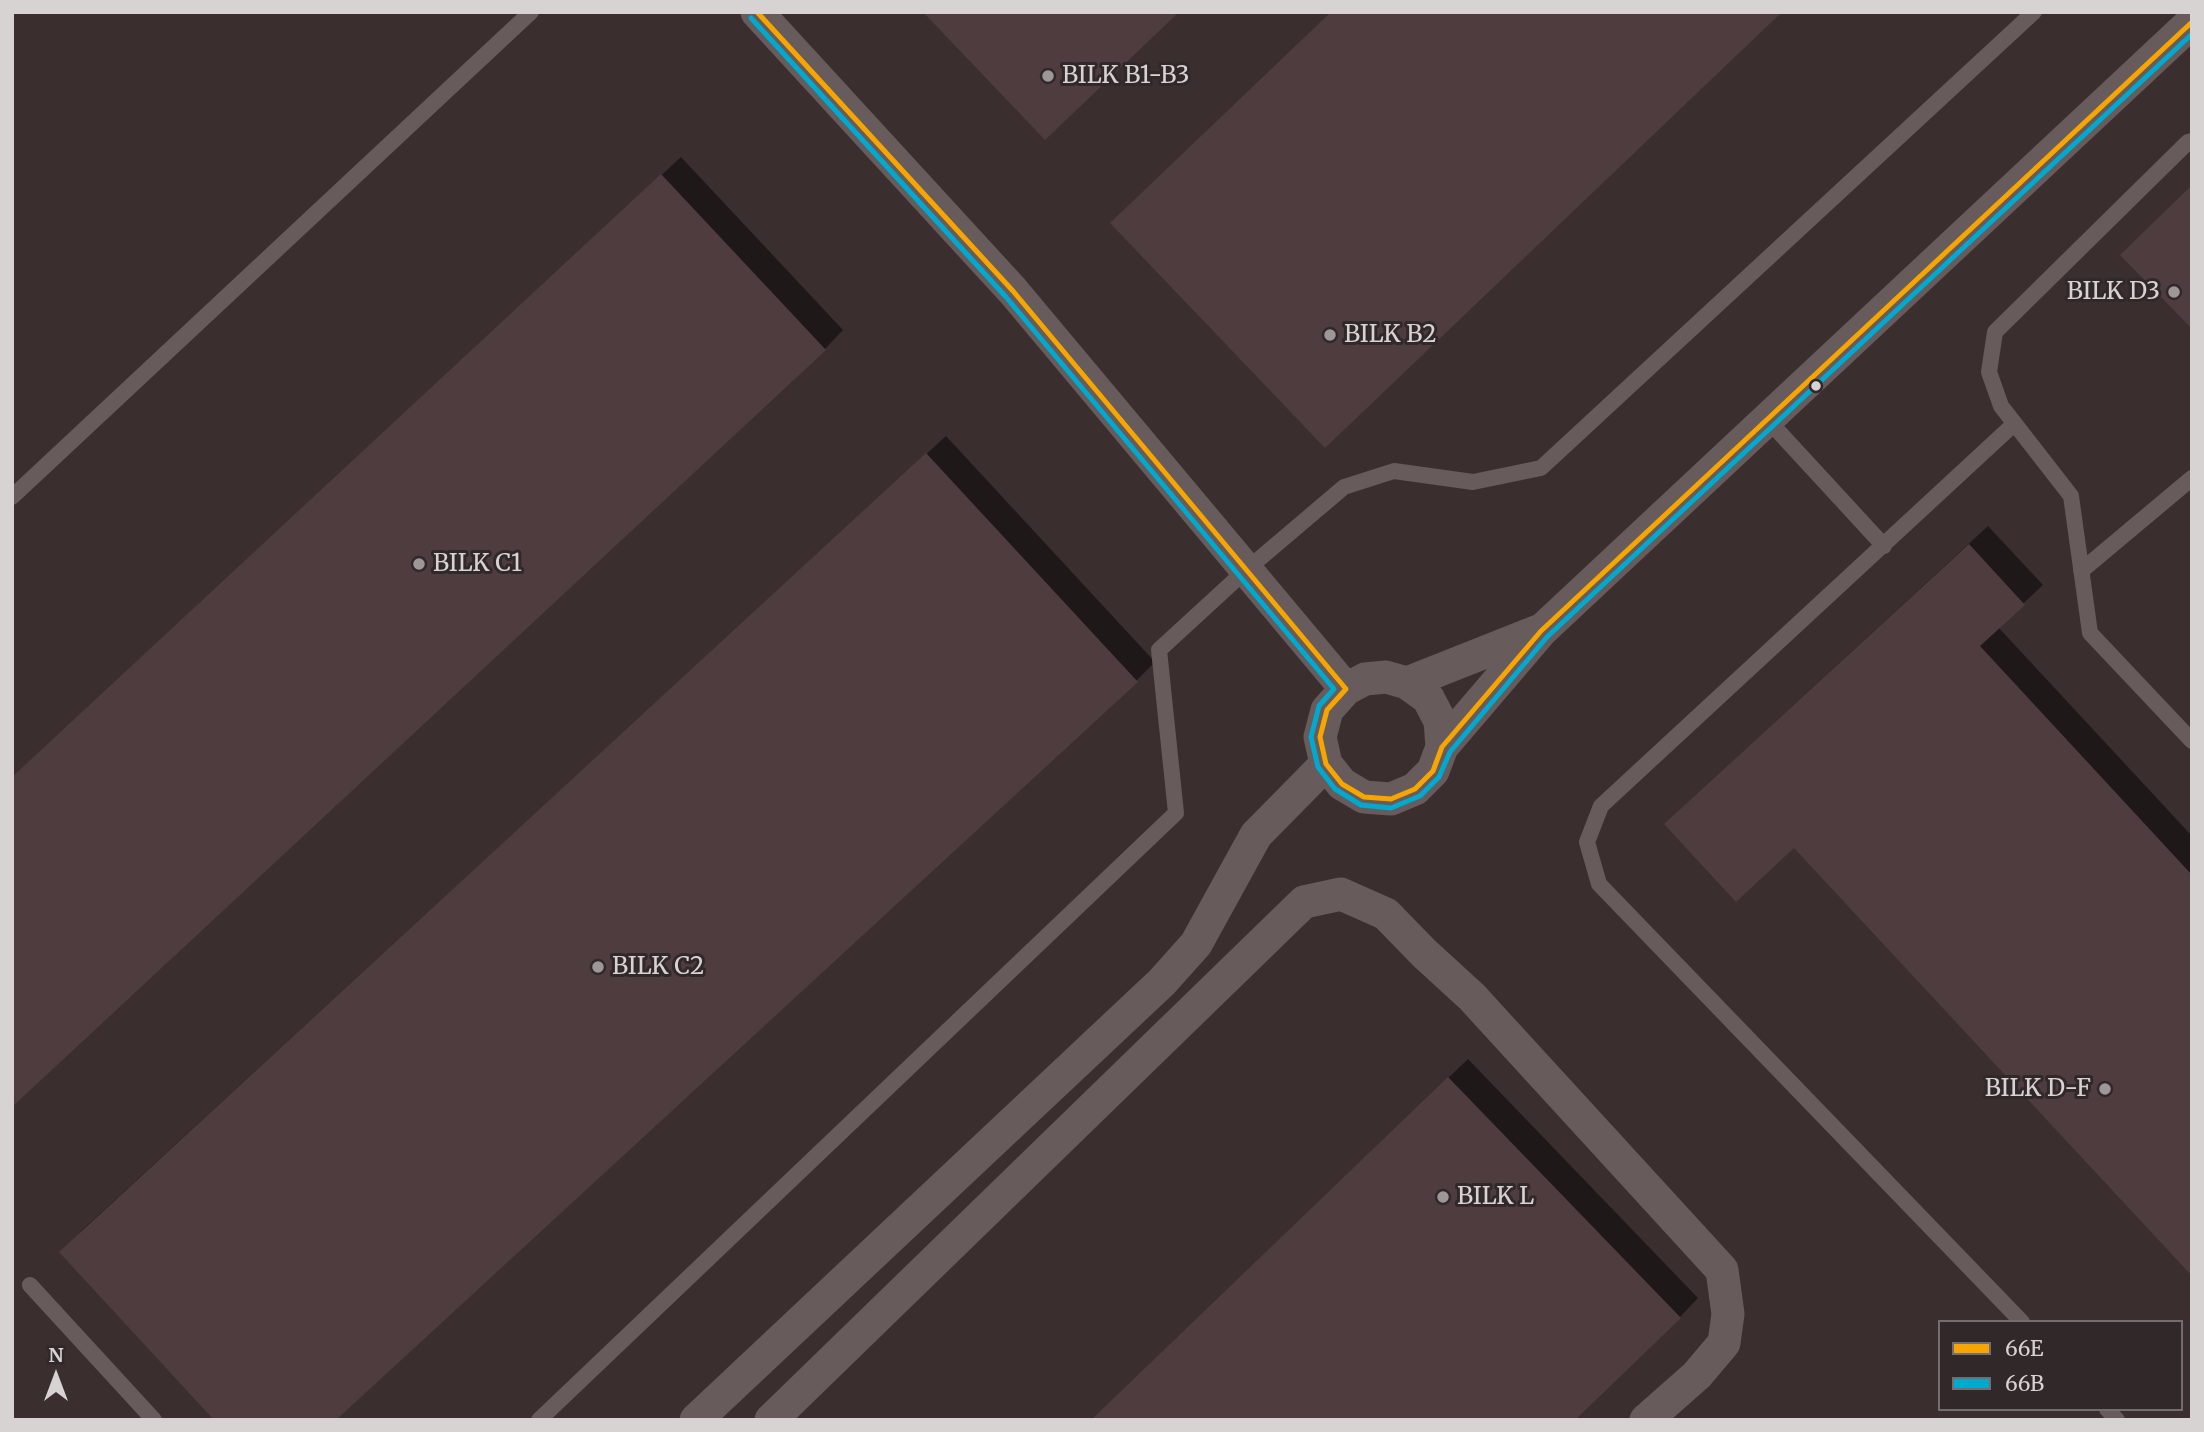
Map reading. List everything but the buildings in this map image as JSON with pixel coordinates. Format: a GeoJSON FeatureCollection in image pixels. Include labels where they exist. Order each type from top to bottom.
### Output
{"type":"FeatureCollection","features":[{"type":"Feature","properties":{"kind":"street"},"geometry":{"type":"LineString","coordinates":[[757,12],[1013,291],[1346,689]]}},
{"type":"Feature","properties":{"kind":"street"},"geometry":{"type":"LineString","coordinates":[[1442,747],[1440,721],[1428,698],[1407,683],[1387,677],[1365,680],[1346,689],[1327,710],[1320,737],[1326,764],[1342,784],[1364,797],[1391,799],[1415,789],[1433,771],[1442,747],[1541,631],[2192,22]]}},
{"type":"Feature","properties":{"kind":"street"},"geometry":{"type":"LineString","coordinates":[[1407,683],[1541,631]]}},
{"type":"Feature","properties":{"kind":"street"},"geometry":{"type":"LineString","coordinates":[[696,1420],[1162,982],[1196,944],[1256,835],[1326,764]]}},
{"type":"Feature","properties":{"kind":"street"},"geometry":{"type":"LineString","coordinates":[[771,1420],[1304,901],[1341,894],[1386,914],[1472,997],[1722,1270],[1728,1314],[1724,1343],[1697,1375],[1646,1420]]}},
{"type":"Feature","properties":{"kind":"lane"},"geometry":{"type":"LineString","coordinates":[[12,496],[531,12]]}},
{"type":"Feature","properties":{"kind":"lane"},"geometry":{"type":"LineString","coordinates":[[539,1420],[1176,813],[1159,650],[1245,571],[1344,487],[1394,471],[1473,482],[1541,468],[2034,12]]}},
{"type":"Feature","properties":{"kind":"lane"},"geometry":{"type":"LineString","coordinates":[[2192,141],[1995,332],[1989,372],[2001,406],[2071,496],[2090,633],[2192,741]]}},
{"type":"Feature","properties":{"kind":"lane"},"geometry":{"type":"LineString","coordinates":[[1767,419],[1884,546]]}},
{"type":"Feature","properties":{"kind":"lane"},"geometry":{"type":"LineString","coordinates":[[2014,424],[1601,806],[1587,842],[1599,884],[2020,1320]]}},
{"type":"Feature","properties":{"kind":"lane"},"geometry":{"type":"LineString","coordinates":[[2081,571],[2189,486]]}},
{"type":"Feature","properties":{"kind":"lane"},"geometry":{"type":"LineString","coordinates":[[30,1285],[153,1420]]}},
{"type":"Feature","properties":{"kind":"shaded area"},"geometry":{"type":"Polygon","coordinates":[[[12,12],[2192,12],[2192,1420],[12,1420],[12,12]]]}},
{"type":"Feature","properties":{"kind":"transit line","name":"66E"},"geometry":{"type":"LineString","coordinates":[[757,12],[1013,291],[1346,689],[1327,710],[1320,737],[1326,764],[1342,784],[1364,797],[1391,799],[1415,789],[1433,771],[1442,747],[1541,631],[2192,22]]}},
{"type":"Feature","properties":{"kind":"transit line","name":"66B"},"geometry":{"type":"LineString","coordinates":[[751,18],[1006,297],[1334,689],[1319,706],[1311,737],[1318,767],[1335,789],[1361,805],[1391,808],[1420,796],[1439,777],[1450,752],[1547,637],[2192,34]]}},
{"type":"Feature","properties":{"kind":"place","name":"BILK B1-B3"},"geometry":{"type":"Point","coordinates":[1048,76]}},
{"type":"Feature","properties":{"kind":"place","name":"BILK D3"},"geometry":{"type":"Point","coordinates":[2174,292]}},
{"type":"Feature","properties":{"kind":"place","name":"BILK B2"},"geometry":{"type":"Point","coordinates":[1330,335]}},
{"type":"Feature","properties":{"kind":"place","name":"BILK C1"},"geometry":{"type":"Point","coordinates":[419,564]}},
{"type":"Feature","properties":{"kind":"place","name":"BILK C2"},"geometry":{"type":"Point","coordinates":[598,967]}},
{"type":"Feature","properties":{"kind":"place","name":"BILK D-F"},"geometry":{"type":"Point","coordinates":[2105,1089]}},
{"type":"Feature","properties":{"kind":"place","name":"BILK L"},"geometry":{"type":"Point","coordinates":[1443,1197]}}]}
